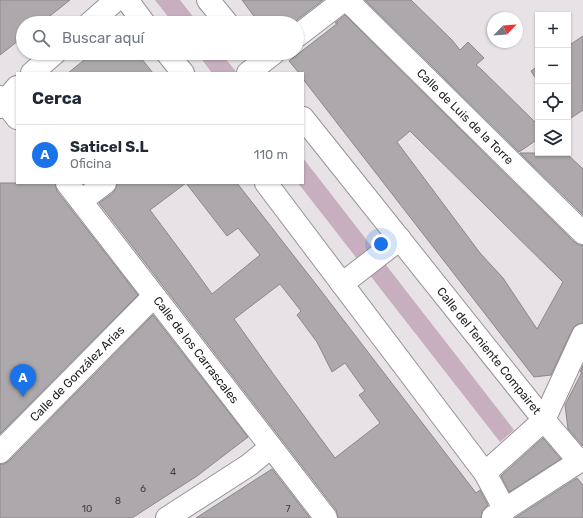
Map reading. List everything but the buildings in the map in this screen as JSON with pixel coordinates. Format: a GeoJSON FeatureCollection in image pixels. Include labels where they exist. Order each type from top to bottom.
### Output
{"type":"FeatureCollection","features":[{"type":"Feature","properties":{"kind":"street"},"geometry":{"type":"LineString","coordinates":[[98,16],[116,0]]}},
{"type":"Feature","properties":{"kind":"street"},"geometry":{"type":"LineString","coordinates":[[127,0],[139,16]]}},
{"type":"Feature","properties":{"kind":"street"},"geometry":{"type":"LineString","coordinates":[[208,0],[221,16]]}},
{"type":"Feature","properties":{"kind":"street"},"geometry":{"type":"LineString","coordinates":[[304,31],[345,0]]}},
{"type":"Feature","properties":{"kind":"street","name":"Calle de Luis de la Torre"},"geometry":{"type":"LineString","coordinates":[[345,0],[583,233]]}},
{"type":"Feature","properties":{"kind":"street"},"geometry":{"type":"LineString","coordinates":[[33,72],[47,60]]}},
{"type":"Feature","properties":{"kind":"street"},"geometry":{"type":"LineString","coordinates":[[173,60],[182,72]]}},
{"type":"Feature","properties":{"kind":"street","name":"Calle del Teniente Compairet"},"geometry":{"type":"LineString","coordinates":[[304,119],[544,420],[581,460]]}},
{"type":"Feature","properties":{"kind":"street","name":"Calle de los Carrascales"},"geometry":{"type":"LineString","coordinates":[[68,184],[326,518]]}},
{"type":"Feature","properties":{"kind":"street"},"geometry":{"type":"LineString","coordinates":[[81,201],[104,184]]}},
{"type":"Feature","properties":{"kind":"street"},"geometry":{"type":"LineString","coordinates":[[267,184],[484,473],[498,514],[581,460]]}},
{"type":"Feature","properties":{"kind":"street"},"geometry":{"type":"LineString","coordinates":[[342,284],[400,239]]}},
{"type":"Feature","properties":{"kind":"street","name":"Calle de González Arias"},"geometry":{"type":"LineString","coordinates":[[0,452],[154,296]]}},
{"type":"Feature","properties":{"kind":"street"},"geometry":{"type":"LineString","coordinates":[[484,473],[544,420],[583,335]]}},
{"type":"Feature","properties":{"kind":"street"},"geometry":{"type":"LineString","coordinates":[[167,518],[249,465],[271,447]]}},
{"type":"Feature","properties":{"kind":"shaded area"},"geometry":{"type":"Polygon","coordinates":[[[155,0],[180,0],[193,16],[168,16],[155,0]]]}},
{"type":"Feature","properties":{"kind":"shaded area"},"geometry":{"type":"Polygon","coordinates":[[[202,60],[227,60],[236,72],[211,72],[202,60]]]}},
{"type":"Feature","properties":{"kind":"shaded area"},"geometry":{"type":"Polygon","coordinates":[[[304,159],[514,430],[500,442],[299,184],[304,184],[304,159]]]}},
{"type":"Feature","properties":{"kind":"place","name":"Saticel S.L"},"geometry":{"type":"Point","coordinates":[23,397]}}]}
